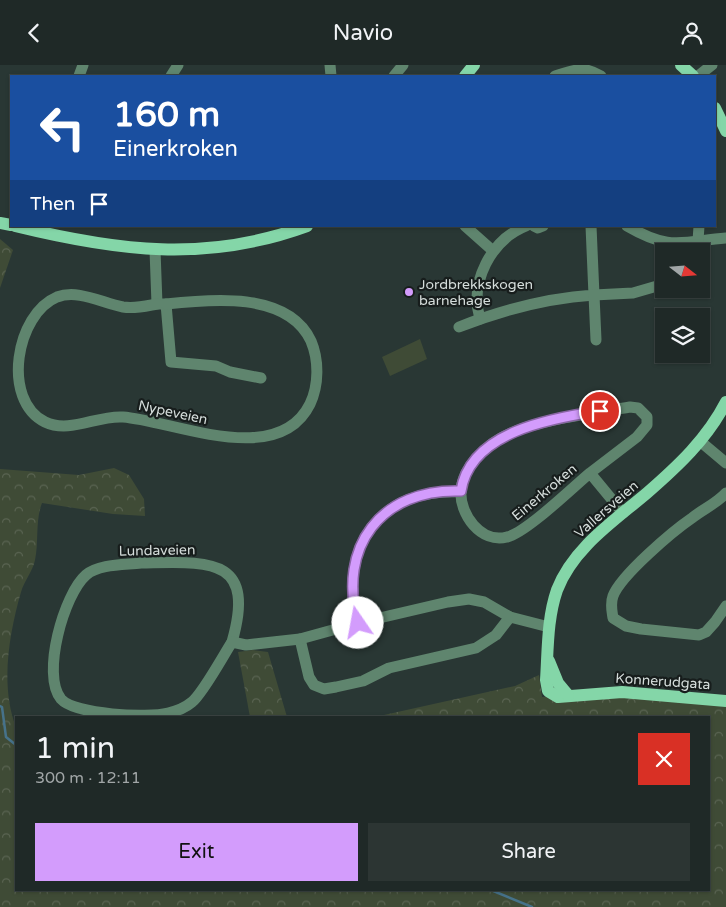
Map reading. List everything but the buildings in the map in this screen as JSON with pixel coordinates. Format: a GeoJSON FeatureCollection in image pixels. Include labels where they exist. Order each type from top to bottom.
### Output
{"type":"FeatureCollection","features":[{"type":"Feature","properties":{"kind":"main road"},"geometry":{"type":"LineString","coordinates":[[466,75],[474,65]]}},
{"type":"Feature","properties":{"kind":"main road"},"geometry":{"type":"LineString","coordinates":[[681,65],[692,75]]}},
{"type":"Feature","properties":{"kind":"main road"},"geometry":{"type":"LineString","coordinates":[[716,110],[726,131]]}},
{"type":"Feature","properties":{"kind":"main road"},"geometry":{"type":"LineString","coordinates":[[19,227],[94,244],[155,250],[232,245],[269,238],[304,227]]}},
{"type":"Feature","properties":{"kind":"main road","name":"Vallersveien"},"geometry":{"type":"LineString","coordinates":[[548,658],[549,627],[558,589],[567,569],[587,545],[672,471],[701,442],[726,402]]}},
{"type":"Feature","properties":{"kind":"main road","name":"Konnerudgata"},"geometry":{"type":"LineString","coordinates":[[548,658],[558,683],[568,695],[639,692],[726,701]]}},
{"type":"Feature","properties":{"kind":"street"},"geometry":{"type":"LineString","coordinates":[[395,75],[403,65]]}},
{"type":"Feature","properties":{"kind":"street"},"geometry":{"type":"LineString","coordinates":[[699,75],[712,65]]}},
{"type":"Feature","properties":{"kind":"street"},"geometry":{"type":"LineString","coordinates":[[558,75],[582,68],[600,75]]}},
{"type":"Feature","properties":{"kind":"street"},"geometry":{"type":"LineString","coordinates":[[466,227],[492,250]]}},
{"type":"Feature","properties":{"kind":"street"},"geometry":{"type":"LineString","coordinates":[[480,319],[476,308],[488,256],[492,250],[514,231],[524,227]]}},
{"type":"Feature","properties":{"kind":"street"},"geometry":{"type":"LineString","coordinates":[[591,227],[596,340]]}},
{"type":"Feature","properties":{"kind":"street"},"geometry":{"type":"LineString","coordinates":[[629,227],[666,243]]}},
{"type":"Feature","properties":{"kind":"street"},"geometry":{"type":"LineString","coordinates":[[696,243],[699,227]]}},
{"type":"Feature","properties":{"kind":"street"},"geometry":{"type":"LineString","coordinates":[[707,243],[726,238]]}},
{"type":"Feature","properties":{"kind":"street"},"geometry":{"type":"LineString","coordinates":[[155,250],[171,362],[216,366],[230,372],[261,378]]}},
{"type":"Feature","properties":{"kind":"street"},"geometry":{"type":"LineString","coordinates":[[459,327],[540,302],[594,295],[633,293],[655,287]]}},
{"type":"Feature","properties":{"kind":"street","name":"Nypeveien"},"geometry":{"type":"LineString","coordinates":[[73,295],[126,307],[162,304],[200,300],[234,300],[276,309],[292,317],[307,333],[315,358],[317,384],[307,410],[299,420],[276,433],[241,437],[203,434],[141,419],[114,416],[70,426],[55,426],[44,422],[35,415],[21,392],[18,363],[25,337],[40,308],[56,298],[73,295]]}},
{"type":"Feature","properties":{"kind":"street","name":"Einerkroken"},"geometry":{"type":"LineString","coordinates":[[630,407],[638,408],[644,412],[647,417],[644,430],[590,473],[523,530],[506,538],[497,538],[477,529],[465,511],[461,491],[467,472],[489,445],[508,434],[580,414],[630,407]]}},
{"type":"Feature","properties":{"kind":"street"},"geometry":{"type":"LineString","coordinates":[[701,442],[726,463]]}},
{"type":"Feature","properties":{"kind":"street","name":"Einerkroken"},"geometry":{"type":"LineString","coordinates":[[590,473],[623,513]]}},
{"type":"Feature","properties":{"kind":"street"},"geometry":{"type":"LineString","coordinates":[[358,623],[353,599],[352,578],[355,559],[366,533],[380,518],[403,503],[432,494],[461,491]]}},
{"type":"Feature","properties":{"kind":"street"},"geometry":{"type":"LineString","coordinates":[[726,493],[720,500],[693,517],[645,559],[620,586],[611,603],[613,619],[626,626],[692,635],[706,631],[726,606]]}},
{"type":"Feature","properties":{"kind":"street","name":"Lundaveien"},"geometry":{"type":"LineString","coordinates":[[141,563],[168,563],[208,565],[221,569],[231,575],[238,591],[235,632],[232,642],[194,701],[180,710],[167,714],[116,713],[86,710],[71,706],[62,700],[56,691],[53,677],[54,661],[68,602],[76,587],[87,574],[98,569],[141,563]]}},
{"type":"Feature","properties":{"kind":"street"},"geometry":{"type":"LineString","coordinates":[[232,642],[246,645],[300,639],[358,623],[448,602],[469,599],[484,602],[510,617],[549,627]]}},
{"type":"Feature","properties":{"kind":"street"},"geometry":{"type":"LineString","coordinates":[[300,639],[309,677],[314,685],[324,689],[363,681],[389,668],[476,648],[496,635],[510,617]]}},
{"type":"Feature","properties":{"kind":"green space"},"geometry":{"type":"Polygon","coordinates":[[[0,239],[13,250],[0,288],[0,239]]]}},
{"type":"Feature","properties":{"kind":"green space"},"geometry":{"type":"Polygon","coordinates":[[[420,339],[427,359],[390,376],[382,357],[420,339]]]}},
{"type":"Feature","properties":{"kind":"green space"},"geometry":{"type":"Polygon","coordinates":[[[114,468],[129,475],[144,499],[145,516],[113,514],[42,503],[35,560],[22,588],[13,625],[8,660],[8,695],[15,724],[15,891],[710,891],[710,716],[380,716],[515,686],[539,675],[542,697],[614,692],[726,701],[726,907],[0,907],[0,469],[79,475],[114,468]]]}},
{"type":"Feature","properties":{"kind":"green space"},"geometry":{"type":"Polygon","coordinates":[[[253,650],[268,652],[287,716],[250,716],[238,652],[253,650]]]}},
{"type":"Feature","properties":{"kind":"waterway"},"geometry":{"type":"LineString","coordinates":[[0,706],[2,707],[6,737],[15,744]]}},
{"type":"Feature","properties":{"kind":"waterway"},"geometry":{"type":"LineString","coordinates":[[493,891],[532,907]]}},
{"type":"Feature","properties":{"kind":"place","name":"Jordbrekkskogen barnehage"},"geometry":{"type":"Point","coordinates":[409,292]}},
{"type":"Feature","properties":{"kind":"route"},"geometry":{"type":"LineString","coordinates":[[358,623],[353,599],[352,578],[355,559],[366,533],[380,518],[394,508],[417,497],[461,491],[467,472],[479,455],[489,445],[508,434],[580,414],[600,411]]}}]}
